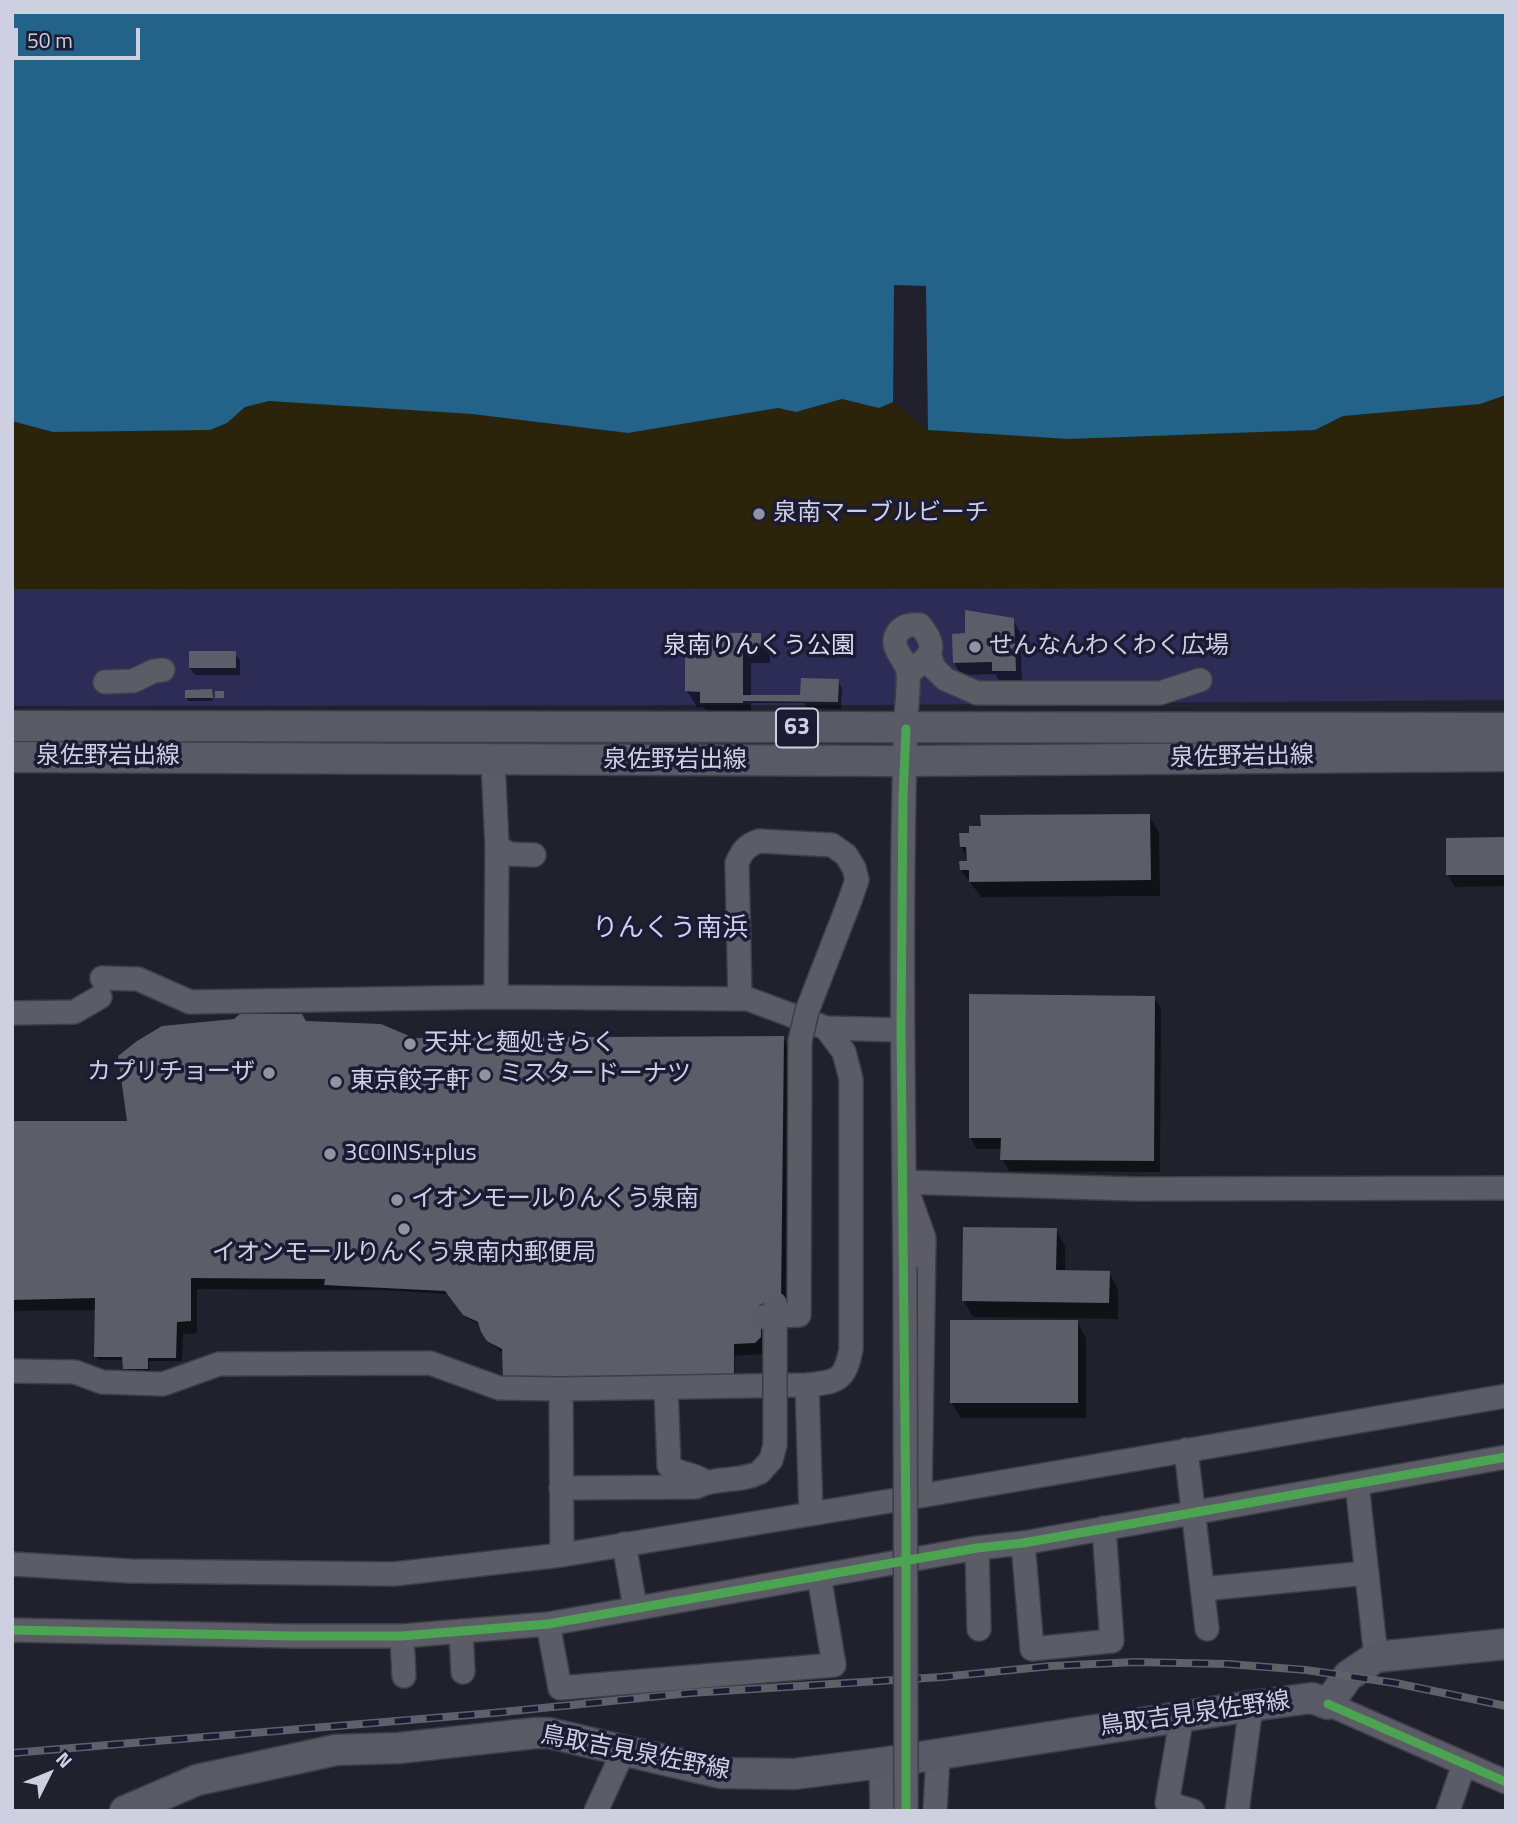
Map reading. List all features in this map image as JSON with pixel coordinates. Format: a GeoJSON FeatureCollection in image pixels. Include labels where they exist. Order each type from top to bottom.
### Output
{"type":"FeatureCollection","features":[{"type":"Feature","properties":{"kind":"main road","name":"泉佐野岩出線"},"geometry":{"type":"LineString","coordinates":[[12,726],[1506,728]]}},
{"type":"Feature","properties":{"kind":"main road","name":"泉佐野岩出線"},"geometry":{"type":"LineString","coordinates":[[12,757],[903,761],[1506,756]]}},
{"type":"Feature","properties":{"kind":"main road"},"geometry":{"type":"LineString","coordinates":[[1328,1704],[1348,1676],[1376,1657],[1506,1644]]}},
{"type":"Feature","properties":{"kind":"main road","name":"鳥取吉見泉佐野線"},"geometry":{"type":"LineString","coordinates":[[125,1811],[197,1780],[336,1750],[399,1748],[549,1733],[720,1773],[794,1774],[1312,1698],[1328,1704]]}},
{"type":"Feature","properties":{"kind":"street"},"geometry":{"type":"LineString","coordinates":[[906,1811],[905,1267],[901,1030],[903,761],[909,673],[896,649],[895,638],[900,628],[911,624],[920,625],[930,639],[930,656],[934,668],[944,679],[977,693],[1160,694],[1200,680]]}},
{"type":"Feature","properties":{"kind":"street"},"geometry":{"type":"LineString","coordinates":[[909,673],[930,656]]}},
{"type":"Feature","properties":{"kind":"street"},"geometry":{"type":"LineString","coordinates":[[105,679],[132,674],[153,662],[162,665]]}},
{"type":"Feature","properties":{"kind":"street"},"geometry":{"type":"LineString","coordinates":[[493,761],[497,846],[496,997]]}},
{"type":"Feature","properties":{"kind":"street"},"geometry":{"type":"LineString","coordinates":[[561,1488],[696,1487],[705,1482],[748,1479],[761,1472],[771,1460],[775,1445],[768,1310],[799,1315],[800,1041],[807,1011],[857,880],[846,855],[832,845],[759,841],[749,844],[741,854],[737,863],[740,999]]}},
{"type":"Feature","properties":{"kind":"street"},"geometry":{"type":"LineString","coordinates":[[497,846],[509,854],[534,855]]}},
{"type":"Feature","properties":{"kind":"street"},"geometry":{"type":"LineString","coordinates":[[12,1013],[74,1012],[101,988],[138,979],[190,1002],[496,997],[748,999],[826,1028],[901,1030]]}},
{"type":"Feature","properties":{"kind":"street"},"geometry":{"type":"LineString","coordinates":[[12,1371],[75,1372],[102,1382],[163,1384],[219,1364],[434,1363],[499,1388],[666,1388],[833,1383],[848,1370],[851,1349],[851,1079],[844,1052],[826,1028]]}},
{"type":"Feature","properties":{"kind":"street"},"geometry":{"type":"LineString","coordinates":[[904,1182],[1135,1189],[1506,1188]]}},
{"type":"Feature","properties":{"kind":"street"},"geometry":{"type":"LineString","coordinates":[[904,1182],[924,1238],[920,1496]]}},
{"type":"Feature","properties":{"kind":"street"},"geometry":{"type":"LineString","coordinates":[[807,1385],[811,1514]]}},
{"type":"Feature","properties":{"kind":"street"},"geometry":{"type":"LineString","coordinates":[[666,1388],[669,1466],[674,1471],[694,1474],[705,1482]]}},
{"type":"Feature","properties":{"kind":"street"},"geometry":{"type":"LineString","coordinates":[[561,1389],[562,1555]]}},
{"type":"Feature","properties":{"kind":"street"},"geometry":{"type":"LineString","coordinates":[[12,1564],[131,1571],[394,1574],[562,1555],[1506,1395]]}},
{"type":"Feature","properties":{"kind":"street"},"geometry":{"type":"LineString","coordinates":[[1186,1450],[1208,1629]]}},
{"type":"Feature","properties":{"kind":"street"},"geometry":{"type":"LineString","coordinates":[[12,1630],[402,1636],[548,1624],[1506,1457]]}},
{"type":"Feature","properties":{"kind":"street"},"geometry":{"type":"LineString","coordinates":[[1357,1484],[1376,1657]]}},
{"type":"Feature","properties":{"kind":"street"},"geometry":{"type":"LineString","coordinates":[[1023,1543],[1032,1649],[1112,1641],[1104,1528]]}},
{"type":"Feature","properties":{"kind":"street"},"geometry":{"type":"LineString","coordinates":[[624,1544],[635,1607]]}},
{"type":"Feature","properties":{"kind":"street"},"geometry":{"type":"LineString","coordinates":[[976,1548],[979,1629]]}},
{"type":"Feature","properties":{"kind":"street"},"geometry":{"type":"LineString","coordinates":[[1203,1589],[1367,1573]]}},
{"type":"Feature","properties":{"kind":"street"},"geometry":{"type":"LineString","coordinates":[[548,1624],[560,1688],[834,1665],[820,1576]]}},
{"type":"Feature","properties":{"kind":"street"},"geometry":{"type":"LineString","coordinates":[[461,1631],[463,1672]]}},
{"type":"Feature","properties":{"kind":"street"},"geometry":{"type":"LineString","coordinates":[[402,1636],[404,1676]]}},
{"type":"Feature","properties":{"kind":"street"},"geometry":{"type":"LineString","coordinates":[[1328,1704],[1506,1782]]}},
{"type":"Feature","properties":{"kind":"street"},"geometry":{"type":"LineString","coordinates":[[1237,1811],[1251,1706]]}},
{"type":"Feature","properties":{"kind":"street"},"geometry":{"type":"LineString","coordinates":[[1182,1716],[1167,1803],[1193,1811]]}},
{"type":"Feature","properties":{"kind":"street"},"geometry":{"type":"LineString","coordinates":[[596,1811],[623,1752]]}},
{"type":"Feature","properties":{"kind":"street"},"geometry":{"type":"LineString","coordinates":[[935,1811],[938,1754]]}},
{"type":"Feature","properties":{"kind":"street"},"geometry":{"type":"LineString","coordinates":[[881,1763],[882,1811]]}},
{"type":"Feature","properties":{"kind":"street"},"geometry":{"type":"LineString","coordinates":[[1448,1811],[1464,1764]]}},
{"type":"Feature","properties":{"kind":"green space","name":"泉南りんくう公園"},"geometry":{"type":"Polygon","coordinates":[[[1506,588],[1506,700],[864,705],[12,706],[12,589],[1506,588]]]}},
{"type":"Feature","properties":{"kind":"sand","name":"泉南マーブルビーチ"},"geometry":{"type":"Polygon","coordinates":[[[1506,395],[1506,588],[12,589],[12,421],[53,432],[227,423],[245,407],[269,401],[472,414],[628,433],[778,408],[796,412],[842,399],[879,408],[893,402],[928,430],[1069,439],[1315,430],[1343,416],[1480,404],[1506,395]]]}},
{"type":"Feature","properties":{"kind":"water"},"geometry":{"type":"Polygon","coordinates":[[[12,12],[1506,12],[1506,395],[1480,404],[1343,416],[1315,430],[1069,439],[928,430],[926,286],[894,285],[893,402],[879,408],[842,399],[796,412],[778,408],[628,433],[472,414],[269,401],[245,407],[227,423],[210,430],[53,432],[12,421],[12,12]]]}},
{"type":"Feature","properties":{"kind":"building"},"geometry":{"type":"Polygon","coordinates":[[[965,610],[1014,618],[1016,671],[992,671],[992,662],[953,663],[952,634],[965,633],[965,610]]]}},
{"type":"Feature","properties":{"kind":"building"},"geometry":{"type":"Polygon","coordinates":[[[685,633],[761,633],[762,647],[743,647],[743,695],[800,695],[801,678],[839,679],[838,702],[700,703],[700,692],[685,691],[685,633]]]}},
{"type":"Feature","properties":{"kind":"building"},"geometry":{"type":"Polygon","coordinates":[[[189,651],[236,651],[236,668],[189,668],[189,651]]]}},
{"type":"Feature","properties":{"kind":"building"},"geometry":{"type":"Polygon","coordinates":[[[212,689],[213,698],[185,698],[185,690],[212,689]]]}},
{"type":"Feature","properties":{"kind":"building"},"geometry":{"type":"Polygon","coordinates":[[[215,691],[224,691],[224,698],[215,698],[215,691]]]}},
{"type":"Feature","properties":{"kind":"building"},"geometry":{"type":"Polygon","coordinates":[[[1150,814],[1151,880],[969,882],[969,870],[960,870],[959,861],[967,861],[966,847],[960,847],[959,833],[969,833],[969,826],[981,826],[980,815],[1150,814]]]}},
{"type":"Feature","properties":{"kind":"building"},"geometry":{"type":"Polygon","coordinates":[[[1506,837],[1506,875],[1446,875],[1446,838],[1506,837]]]}},
{"type":"Feature","properties":{"kind":"building"},"geometry":{"type":"Polygon","coordinates":[[[969,994],[1155,996],[1154,1161],[1000,1160],[1001,1138],[969,1138],[969,994]]]}},
{"type":"Feature","properties":{"kind":"building","name":"イオンモールりんくう泉南"},"geometry":{"type":"Polygon","coordinates":[[[240,1014],[302,1014],[306,1021],[381,1024],[414,1038],[784,1036],[781,1303],[761,1305],[761,1337],[755,1343],[734,1344],[734,1376],[503,1377],[502,1349],[487,1341],[478,1322],[463,1315],[445,1291],[324,1285],[325,1279],[191,1278],[191,1321],[177,1322],[176,1358],[148,1358],[148,1369],[123,1369],[122,1357],[94,1357],[95,1298],[12,1300],[12,1121],[127,1121],[118,1056],[162,1026],[234,1019],[240,1014]]]}},
{"type":"Feature","properties":{"kind":"building"},"geometry":{"type":"Polygon","coordinates":[[[963,1227],[1057,1228],[1056,1270],[1110,1271],[1109,1303],[962,1301],[963,1227]]]}},
{"type":"Feature","properties":{"kind":"building"},"geometry":{"type":"Polygon","coordinates":[[[950,1320],[1078,1320],[1078,1403],[950,1403],[950,1320]]]}},
{"type":"Feature","properties":{"kind":"railway"},"geometry":{"type":"LineString","coordinates":[[12,1753],[493,1713],[690,1693],[1136,1662],[1228,1664],[1306,1670],[1395,1683],[1506,1706]]}},
{"type":"Feature","properties":{"kind":"cycle path"},"geometry":{"type":"LineString","coordinates":[[906,729],[901,1030],[906,1811]]}},
{"type":"Feature","properties":{"kind":"cycle path"},"geometry":{"type":"LineString","coordinates":[[12,1630],[402,1636],[548,1624],[1506,1457]]}},
{"type":"Feature","properties":{"kind":"cycle path"},"geometry":{"type":"LineString","coordinates":[[1328,1704],[1506,1782]]}},
{"type":"Feature","properties":{"kind":"place","name":"泉南マーブルビーチ"},"geometry":{"type":"Point","coordinates":[759,514]}},
{"type":"Feature","properties":{"kind":"place","name":"せんなんわくわく広場"},"geometry":{"type":"Point","coordinates":[975,647]}},
{"type":"Feature","properties":{"kind":"place","name":"天丼と麺処きらく"},"geometry":{"type":"Point","coordinates":[410,1044]}},
{"type":"Feature","properties":{"kind":"place","name":"カプリチョーザ"},"geometry":{"type":"Point","coordinates":[269,1073]}},
{"type":"Feature","properties":{"kind":"place","name":"ミスタードーナツ"},"geometry":{"type":"Point","coordinates":[485,1075]}},
{"type":"Feature","properties":{"kind":"place","name":"東京餃子軒"},"geometry":{"type":"Point","coordinates":[336,1082]}},
{"type":"Feature","properties":{"kind":"place","name":"3COINS+plus"},"geometry":{"type":"Point","coordinates":[330,1154]}},
{"type":"Feature","properties":{"kind":"place","name":"イオンモールりんくう泉南"},"geometry":{"type":"Point","coordinates":[397,1200]}},
{"type":"Feature","properties":{"kind":"place","name":"イオンモールりんくう泉南内郵便局"},"geometry":{"type":"Point","coordinates":[404,1229]}},
{"type":"Feature","properties":{"kind":"district","name":"りんくう南浜"},"geometry":{"type":"Point","coordinates":[670,930]}}]}
